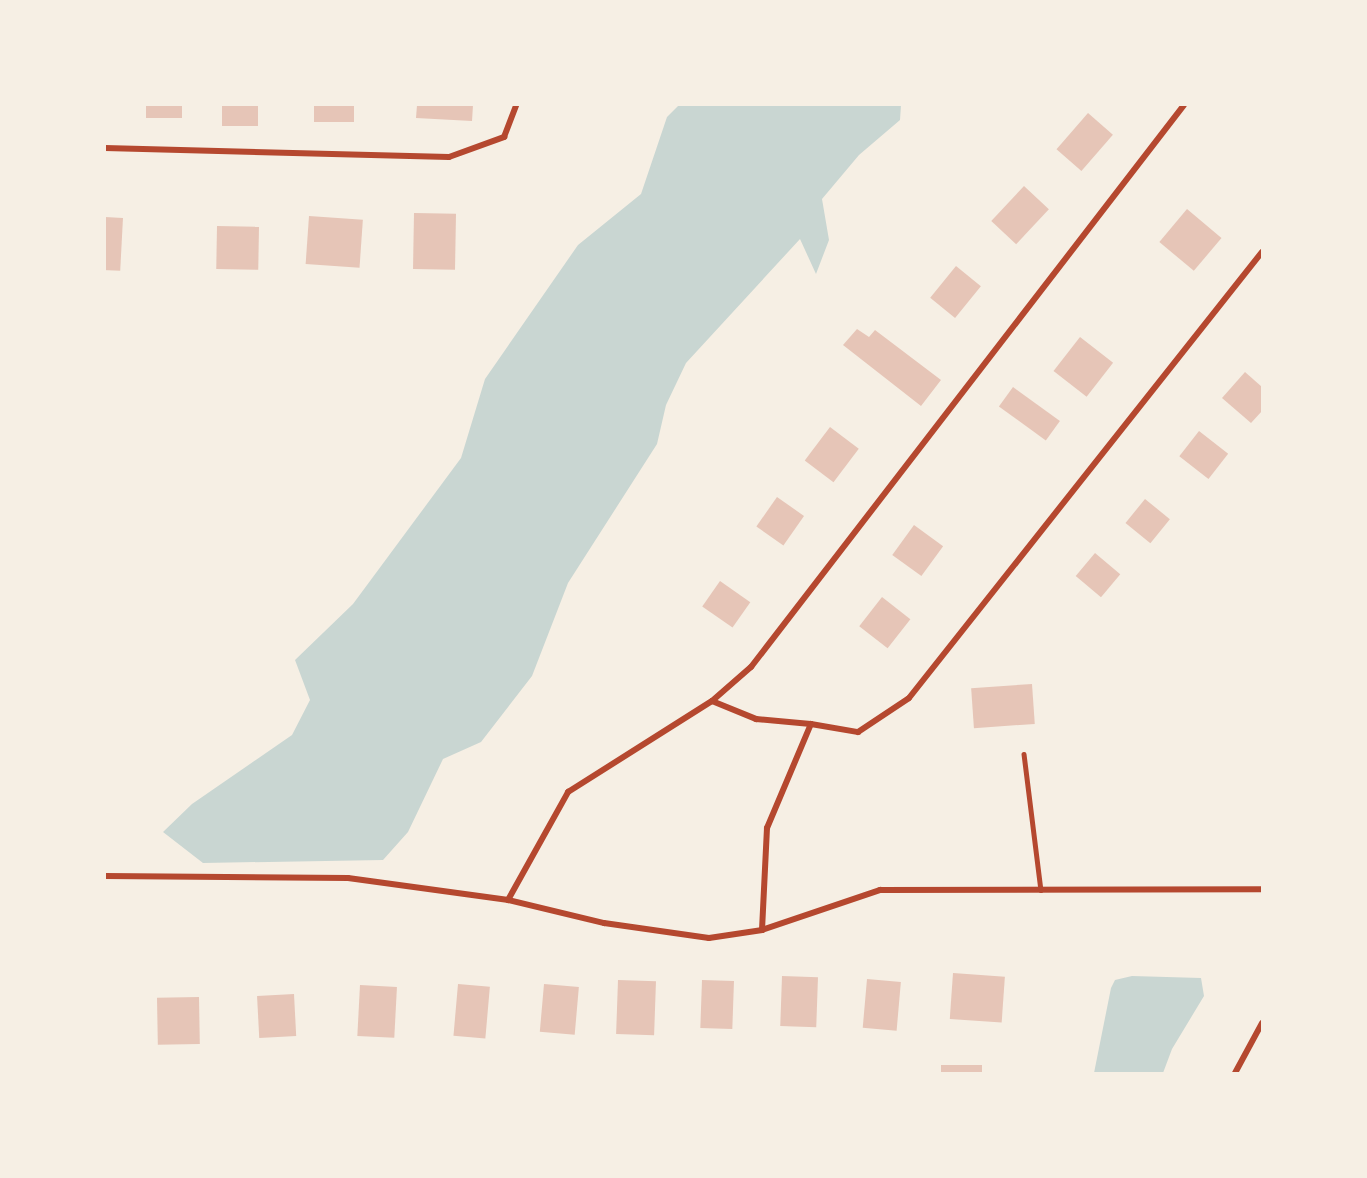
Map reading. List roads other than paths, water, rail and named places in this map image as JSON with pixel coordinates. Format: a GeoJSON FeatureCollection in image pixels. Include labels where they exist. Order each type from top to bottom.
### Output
{"type":"FeatureCollection","features":[{"type":"Feature","properties":{"kind":"street"},"geometry":{"type":"LineString","coordinates":[[105,148],[449,157],[504,137],[516,105]]}},
{"type":"Feature","properties":{"kind":"street"},"geometry":{"type":"LineString","coordinates":[[508,900],[568,792],[712,701],[751,667],[1184,105]]}},
{"type":"Feature","properties":{"kind":"street"},"geometry":{"type":"LineString","coordinates":[[712,701],[756,719],[811,724],[858,732],[909,698],[1262,252]]}},
{"type":"Feature","properties":{"kind":"street"},"geometry":{"type":"LineString","coordinates":[[762,930],[767,828],[811,724]]}},
{"type":"Feature","properties":{"kind":"street"},"geometry":{"type":"LineString","coordinates":[[105,876],[348,878],[508,900],[604,923],[709,938],[762,930],[880,890],[1262,890]]}},
{"type":"Feature","properties":{"kind":"street"},"geometry":{"type":"LineString","coordinates":[[1235,1073],[1262,1023]]}},
{"type":"Feature","properties":{"kind":"lane"},"geometry":{"type":"LineString","coordinates":[[1024,754],[1041,890]]}}]}
